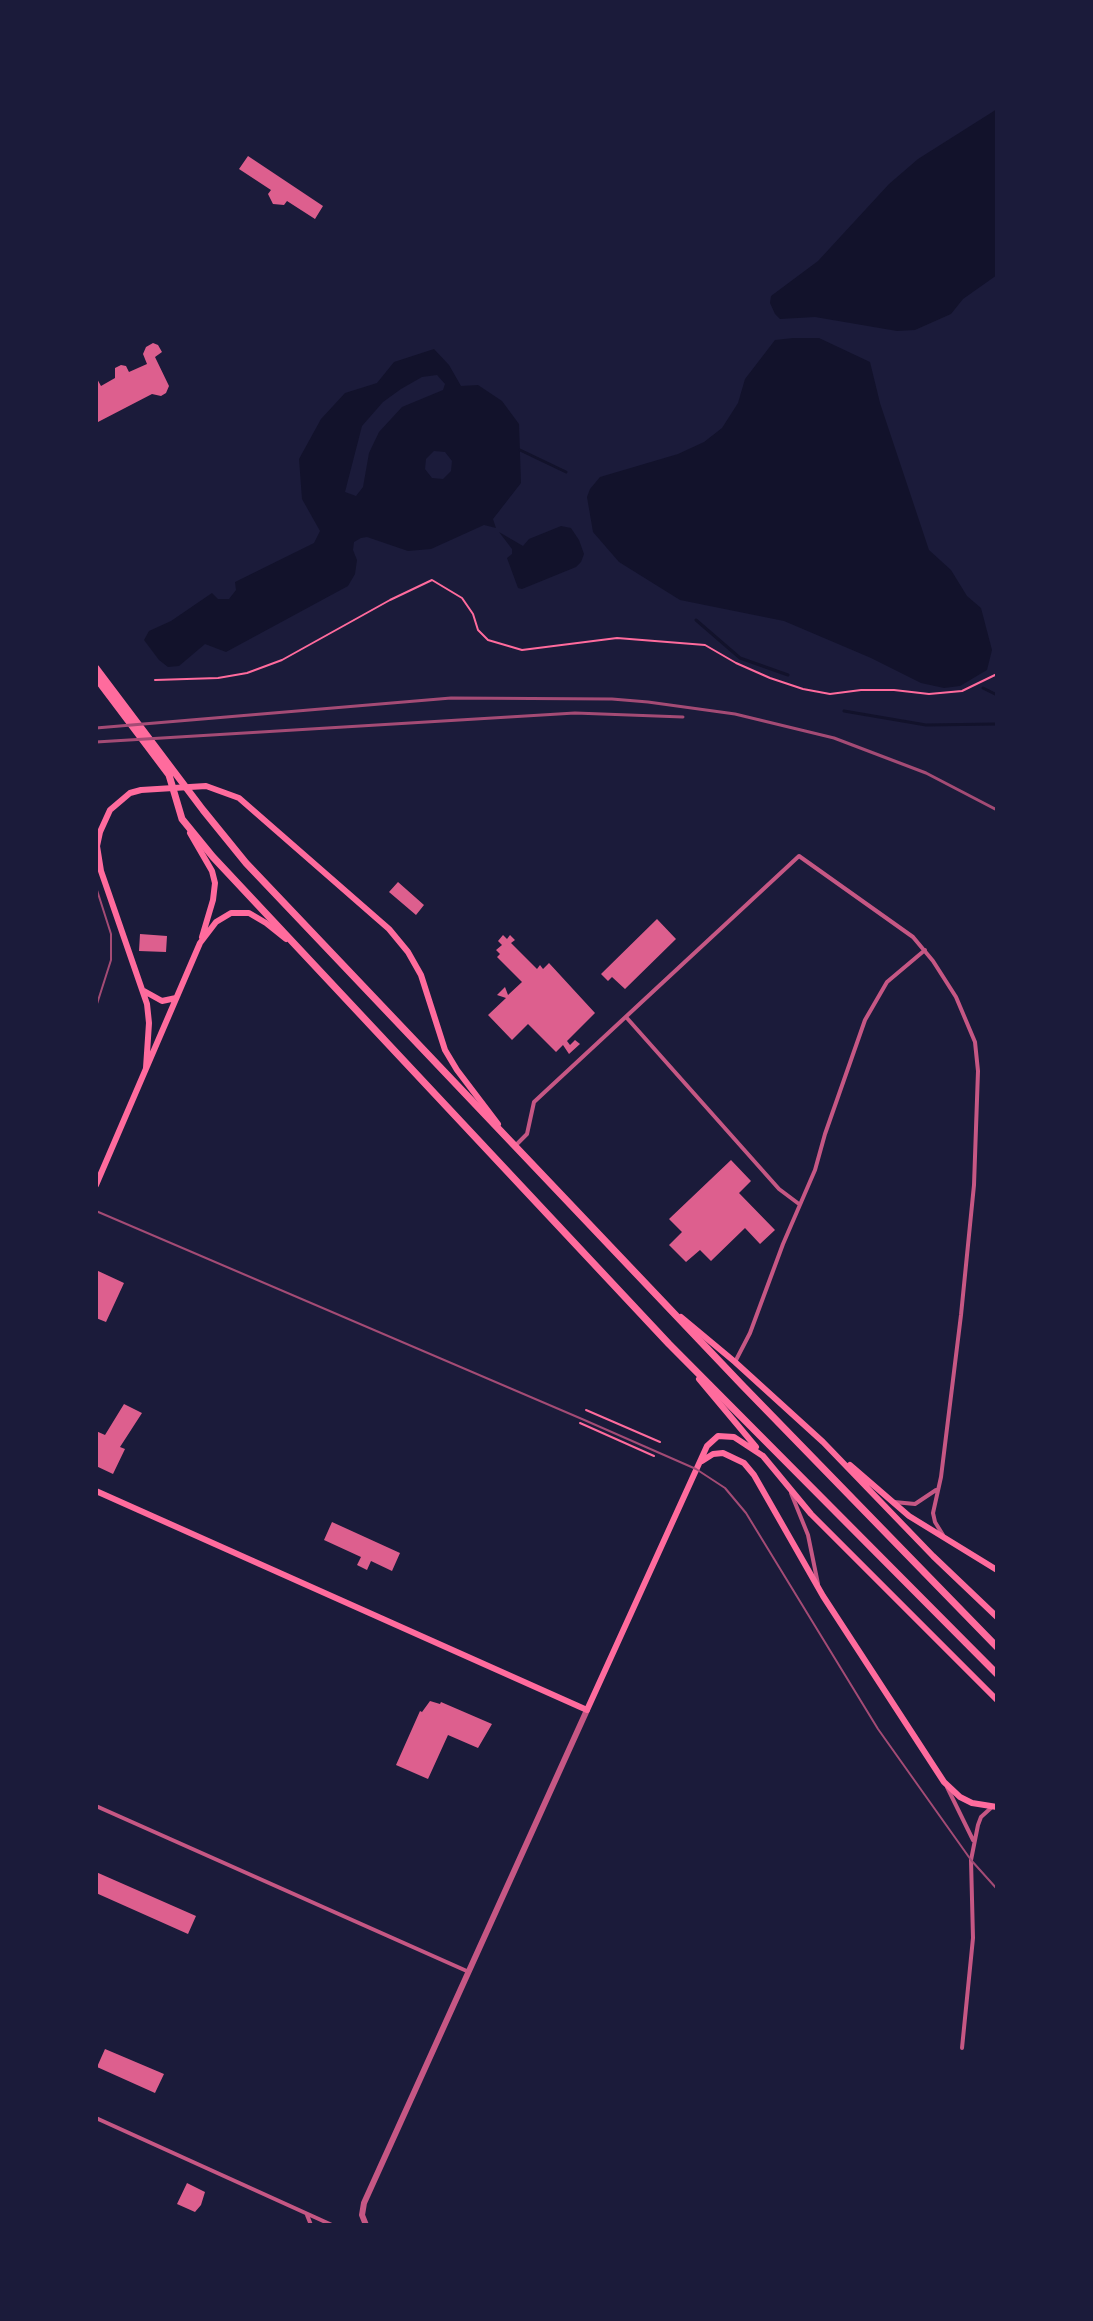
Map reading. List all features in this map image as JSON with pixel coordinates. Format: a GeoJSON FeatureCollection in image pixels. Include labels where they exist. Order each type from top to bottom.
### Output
{"type":"FeatureCollection","features":[{"type":"Feature","properties":{"kind":"main road"},"geometry":{"type":"LineString","coordinates":[[98,674],[172,774],[246,863],[997,1647]]}},
{"type":"Feature","properties":{"kind":"main road"},"geometry":{"type":"LineString","coordinates":[[96,1185],[200,943],[213,900],[215,883],[212,871],[182,819],[172,774]]}},
{"type":"Feature","properties":{"kind":"main road"},"geometry":{"type":"LineString","coordinates":[[146,1068],[149,1023],[144,991],[104,881],[98,859],[100,832],[110,810],[120,800],[141,790],[192,786],[216,788],[239,798],[257,812],[389,929],[408,952],[421,975],[445,1050],[513,1143]]}},
{"type":"Feature","properties":{"kind":"main road"},"geometry":{"type":"LineString","coordinates":[[182,819],[295,946],[679,1354],[997,1674]]}},
{"type":"Feature","properties":{"kind":"main road"},"geometry":{"type":"LineString","coordinates":[[200,943],[220,918],[243,912],[266,923],[295,946]]}},
{"type":"Feature","properties":{"kind":"main road"},"geometry":{"type":"LineString","coordinates":[[144,991],[162,1001],[176,998]]}},
{"type":"Feature","properties":{"kind":"main road"},"geometry":{"type":"LineString","coordinates":[[666,1304],[909,1516],[997,1570]]}},
{"type":"Feature","properties":{"kind":"main road"},"geometry":{"type":"LineString","coordinates":[[679,1354],[811,1514],[997,1700]]}},
{"type":"Feature","properties":{"kind":"main road"},"geometry":{"type":"LineString","coordinates":[[96,1491],[587,1710],[712,1440],[718,1436],[734,1437],[763,1456]]}},
{"type":"Feature","properties":{"kind":"main road"},"geometry":{"type":"LineString","coordinates":[[823,1442],[997,1617]]}},
{"type":"Feature","properties":{"kind":"main road"},"geometry":{"type":"LineString","coordinates":[[699,1463],[713,1454],[723,1453],[744,1463],[754,1475],[823,1596],[944,1782],[960,1797],[982,1807],[995,1807]]}},
{"type":"Feature","properties":{"kind":"street"},"geometry":{"type":"LineString","coordinates":[[513,1143],[527,1134],[534,1102],[799,856],[898,925],[925,950],[956,997],[975,1042],[978,1071],[974,1185],[961,1315],[933,1518],[943,1535]]}},
{"type":"Feature","properties":{"kind":"street"},"geometry":{"type":"LineString","coordinates":[[735,1362],[750,1333],[815,1170],[865,1020],[887,982],[925,950]]}},
{"type":"Feature","properties":{"kind":"street"},"geometry":{"type":"LineString","coordinates":[[626,1017],[779,1189],[799,1204]]}},
{"type":"Feature","properties":{"kind":"street"},"geometry":{"type":"LineString","coordinates":[[789,1488],[808,1535],[814,1571],[823,1596]]}},
{"type":"Feature","properties":{"kind":"street"},"geometry":{"type":"LineString","coordinates":[[891,1501],[915,1504],[938,1488]]}},
{"type":"Feature","properties":{"kind":"street"},"geometry":{"type":"LineString","coordinates":[[363,2224],[364,2203],[587,1710]]}},
{"type":"Feature","properties":{"kind":"street"},"geometry":{"type":"LineString","coordinates":[[944,1782],[974,1842]]}},
{"type":"Feature","properties":{"kind":"street"},"geometry":{"type":"LineString","coordinates":[[96,1806],[469,1972]]}},
{"type":"Feature","properties":{"kind":"street"},"geometry":{"type":"LineString","coordinates":[[962,2048],[973,1938],[970,1872],[974,1842],[981,1817],[995,1807]]}},
{"type":"Feature","properties":{"kind":"street"},"geometry":{"type":"LineString","coordinates":[[96,2118],[332,2225]]}},
{"type":"Feature","properties":{"kind":"street"},"geometry":{"type":"LineString","coordinates":[[306,2213],[311,2225]]}},
{"type":"Feature","properties":{"kind":"path"},"geometry":{"type":"LineString","coordinates":[[155,680],[218,678],[247,673],[282,660],[378,606],[432,580],[462,598],[473,614],[478,630],[488,640],[522,650],[617,638],[705,645],[770,678],[830,694],[861,690],[929,694],[962,691],[997,674]]}},
{"type":"Feature","properties":{"kind":"path"},"geometry":{"type":"LineString","coordinates":[[586,1410],[660,1442]]}},
{"type":"Feature","properties":{"kind":"path"},"geometry":{"type":"LineString","coordinates":[[580,1423],[654,1456]]}},
{"type":"Feature","properties":{"kind":"shaded area"},"geometry":{"type":"Polygon","coordinates":[[[997,109],[997,275],[963,299],[951,314],[915,330],[897,331],[815,317],[780,319],[775,314],[770,303],[771,296],[818,261],[889,184],[918,159],[997,109]]]}},
{"type":"Feature","properties":{"kind":"shaded area"},"geometry":{"type":"Polygon","coordinates":[[[819,338],[870,362],[880,403],[929,550],[951,570],[967,596],[981,608],[992,650],[987,670],[960,686],[944,688],[921,683],[784,621],[680,600],[619,562],[593,532],[587,497],[600,477],[678,454],[704,442],[722,428],[738,403],[745,379],[775,340],[819,338]]]}},
{"type":"Feature","properties":{"kind":"shaded area"},"geometry":{"type":"Polygon","coordinates":[[[434,349],[449,365],[461,386],[478,385],[502,401],[519,424],[521,483],[493,519],[496,528],[484,525],[431,549],[408,551],[367,537],[361,538],[354,542],[357,560],[355,574],[348,586],[226,652],[205,644],[179,666],[168,667],[144,640],[149,631],[171,621],[212,593],[218,599],[229,599],[236,590],[235,582],[314,543],[320,531],[302,499],[299,459],[321,419],[345,393],[377,383],[394,362],[434,349]],[[437,375],[422,377],[401,389],[383,402],[362,426],[345,492],[356,496],[363,487],[369,453],[379,432],[402,407],[443,390],[445,384],[437,375]],[[434,451],[426,459],[425,469],[432,478],[443,479],[451,471],[452,461],[445,452],[434,451]]]}},
{"type":"Feature","properties":{"kind":"shaded area"},"geometry":{"type":"Polygon","coordinates":[[[561,526],[571,528],[579,540],[584,554],[581,562],[576,567],[518,588],[507,558],[512,554],[512,549],[499,532],[523,546],[529,539],[561,526]]]}},
{"type":"Feature","properties":{"kind":"building"},"geometry":{"type":"Polygon","coordinates":[[[248,156],[323,206],[315,219],[287,201],[284,205],[273,204],[268,194],[271,190],[239,169],[248,156]]]}},
{"type":"Feature","properties":{"kind":"building"},"geometry":{"type":"Polygon","coordinates":[[[153,343],[162,352],[155,357],[169,386],[166,393],[161,396],[152,394],[98,422],[96,377],[101,386],[115,378],[115,368],[121,365],[126,366],[129,372],[147,364],[143,354],[146,347],[153,343]]]}},
{"type":"Feature","properties":{"kind":"building"},"geometry":{"type":"Polygon","coordinates":[[[398,882],[424,905],[416,915],[389,892],[398,882]]]}},
{"type":"Feature","properties":{"kind":"building"},"geometry":{"type":"Polygon","coordinates":[[[657,919],[676,939],[625,989],[612,977],[608,981],[601,974],[657,919]]]}},
{"type":"Feature","properties":{"kind":"building"},"geometry":{"type":"Polygon","coordinates":[[[140,934],[167,936],[166,952],[139,951],[140,934]]]}},
{"type":"Feature","properties":{"kind":"building"},"geometry":{"type":"Polygon","coordinates":[[[503,935],[507,939],[510,935],[515,940],[511,943],[537,969],[540,965],[543,969],[549,963],[595,1013],[567,1041],[570,1045],[575,1040],[580,1044],[569,1054],[563,1045],[556,1052],[528,1024],[512,1040],[488,1015],[506,998],[497,995],[505,987],[508,995],[522,982],[497,957],[500,954],[496,950],[502,945],[498,941],[503,935]]]}},
{"type":"Feature","properties":{"kind":"building"},"geometry":{"type":"Polygon","coordinates":[[[731,1160],[751,1181],[739,1193],[775,1230],[760,1244],[745,1228],[711,1261],[700,1250],[686,1262],[669,1245],[682,1232],[669,1219],[731,1160]]]}},
{"type":"Feature","properties":{"kind":"building"},"geometry":{"type":"Polygon","coordinates":[[[96,1270],[124,1283],[106,1322],[96,1318],[96,1270]]]}},
{"type":"Feature","properties":{"kind":"building"},"geometry":{"type":"Polygon","coordinates":[[[124,1404],[142,1413],[120,1447],[125,1449],[113,1474],[96,1466],[96,1431],[105,1435],[124,1404]]]}},
{"type":"Feature","properties":{"kind":"building"},"geometry":{"type":"Polygon","coordinates":[[[332,1522],[400,1553],[392,1571],[371,1561],[367,1570],[357,1565],[361,1557],[324,1540],[332,1522]]]}},
{"type":"Feature","properties":{"kind":"building"},"geometry":{"type":"Polygon","coordinates":[[[430,1701],[441,1702],[492,1724],[478,1748],[448,1735],[428,1779],[396,1765],[420,1711],[430,1701]]]}},
{"type":"Feature","properties":{"kind":"building"},"geometry":{"type":"Polygon","coordinates":[[[96,1872],[196,1916],[188,1934],[96,1893],[96,1872]]]}},
{"type":"Feature","properties":{"kind":"building"},"geometry":{"type":"Polygon","coordinates":[[[105,2049],[164,2074],[155,2093],[97,2067],[105,2049]]]}},
{"type":"Feature","properties":{"kind":"building"},"geometry":{"type":"Polygon","coordinates":[[[187,2183],[205,2192],[195,2212],[177,2204],[187,2183]]]}},
{"type":"Feature","properties":{"kind":"waterway"},"geometry":{"type":"LineString","coordinates":[[520,450],[566,472]]}},
{"type":"Feature","properties":{"kind":"waterway"},"geometry":{"type":"LineString","coordinates":[[696,620],[740,658],[788,675]]}},
{"type":"Feature","properties":{"kind":"waterway"},"geometry":{"type":"LineString","coordinates":[[983,688],[997,695]]}},
{"type":"Feature","properties":{"kind":"waterway"},"geometry":{"type":"LineString","coordinates":[[844,711],[926,725],[997,724]]}},
{"type":"Feature","properties":{"kind":"tram line"},"geometry":{"type":"LineString","coordinates":[[96,887],[111,934],[111,960],[96,1007]]}},
{"type":"Feature","properties":{"kind":"tram line"},"geometry":{"type":"LineString","coordinates":[[96,1211],[696,1469],[725,1488],[746,1513],[878,1729],[971,1860],[997,1889]]}},
{"type":"Feature","properties":{"kind":"railway"},"geometry":{"type":"LineString","coordinates":[[96,728],[451,698],[648,702],[735,714],[834,738],[926,773],[997,810]]}},
{"type":"Feature","properties":{"kind":"railway"},"geometry":{"type":"LineString","coordinates":[[96,742],[575,713],[683,717]]}}]}
